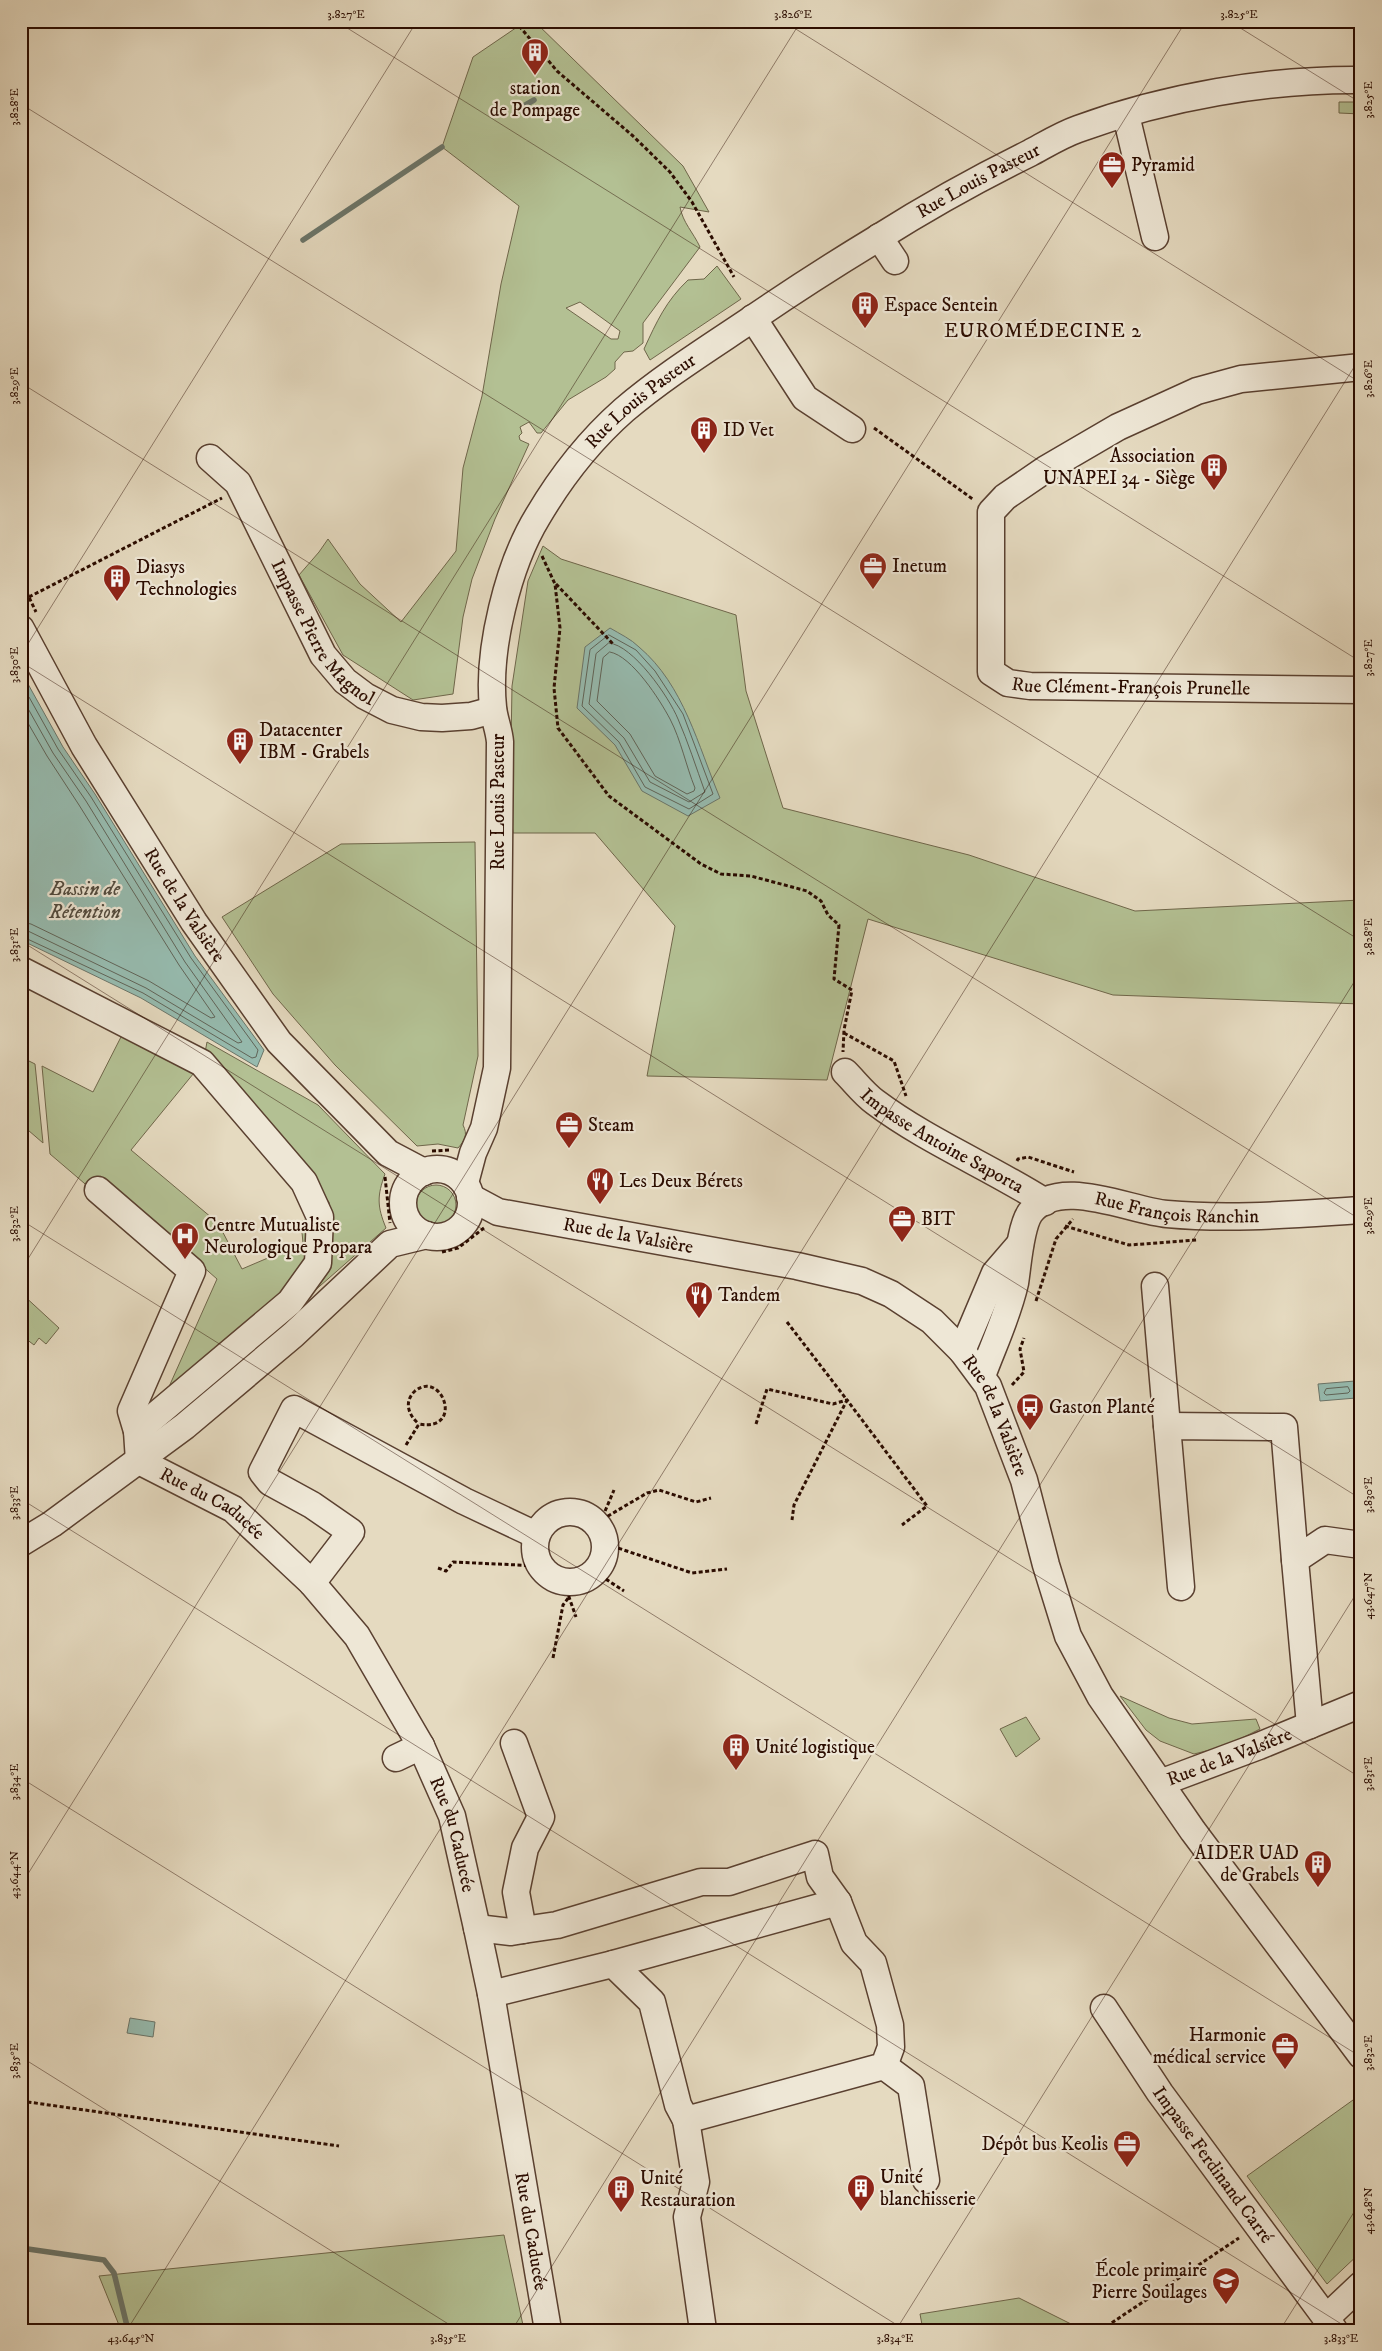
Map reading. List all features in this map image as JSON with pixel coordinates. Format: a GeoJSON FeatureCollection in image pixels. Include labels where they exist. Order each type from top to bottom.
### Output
{"type":"FeatureCollection","features":[{"type":"Feature","properties":{"kind":"street","name":"Rue Louis Pasteur"},"geometry":{"type":"LineString","coordinates":[[468,1190],[473,1153],[484,1128],[497,1068],[500,742],[499,727],[493,710],[493,667],[502,610],[518,556],[537,518],[568,470],[595,438],[625,409],[670,375],[825,270],[923,209],[1008,163],[1077,130],[1198,95],[1272,86],[1361,80]]}},
{"type":"Feature","properties":{"kind":"street"},"geometry":{"type":"LineString","coordinates":[[1126,115],[1155,236]]}},
{"type":"Feature","properties":{"kind":"street"},"geometry":{"type":"LineString","coordinates":[[879,237],[895,261]]}},
{"type":"Feature","properties":{"kind":"street"},"geometry":{"type":"LineString","coordinates":[[753,318],[805,398],[852,430]]}},
{"type":"Feature","properties":{"kind":"street","name":"Rue Clément-François Prunelle"},"geometry":{"type":"LineString","coordinates":[[1361,366],[1241,379],[1197,391],[1118,427],[1046,469],[1005,497],[991,512],[990,654],[990,672],[1008,683],[1030,686],[1361,690]]}},
{"type":"Feature","properties":{"kind":"street","name":"Impasse Pierre Magnol"},"geometry":{"type":"LineString","coordinates":[[210,458],[238,483],[323,655],[345,681],[365,696],[392,710],[421,717],[471,716],[493,710]]}},
{"type":"Feature","properties":{"kind":"street","name":"Rue de la Valsière"},"geometry":{"type":"LineString","coordinates":[[29,622],[84,746],[194,922],[279,1042],[388,1153],[404,1200]]}},
{"type":"Feature","properties":{"kind":"street"},"geometry":{"type":"LineString","coordinates":[[21,970],[202,1063],[304,1182],[320,1217],[318,1263],[290,1302],[137,1431]]}},
{"type":"Feature","properties":{"kind":"street","name":"Impasse Antoine Saporta"},"geometry":{"type":"LineString","coordinates":[[845,1072],[874,1101],[917,1129],[1005,1176],[1045,1202]]}},
{"type":"Feature","properties":{"kind":"street","name":"Rue de la Valsière"},"geometry":{"type":"LineString","coordinates":[[388,1153],[428,1164]]}},
{"type":"Feature","properties":{"kind":"street"},"geometry":{"type":"LineString","coordinates":[[430,1244],[411,1226],[404,1200],[409,1183],[428,1164],[473,1153]]}},
{"type":"Feature","properties":{"kind":"street"},"geometry":{"type":"LineString","coordinates":[[428,1164],[451,1172],[468,1190],[468,1217],[462,1225]]}},
{"type":"Feature","properties":{"kind":"street"},"geometry":{"type":"LineString","coordinates":[[98,1190],[192,1271],[131,1411],[137,1431],[139,1461]]}},
{"type":"Feature","properties":{"kind":"street","name":"Rue de la Valsière"},"geometry":{"type":"LineString","coordinates":[[468,1190],[498,1212],[798,1266],[862,1281],[891,1294],[932,1321],[962,1351],[982,1376],[998,1410],[1024,1480],[1046,1565],[1068,1636],[1100,1696],[1160,1783],[1259,1746],[1361,1704]]}},
{"type":"Feature","properties":{"kind":"street","name":"Rue François Ranchin"},"geometry":{"type":"LineString","coordinates":[[982,1376],[1015,1284],[1020,1244],[1030,1213],[1045,1202],[1064,1195],[1166,1214],[1259,1216],[1361,1210]]}},
{"type":"Feature","properties":{"kind":"street","name":"Rue du Caducée"},"geometry":{"type":"LineString","coordinates":[[21,1543],[139,1461],[185,1426],[293,1335],[390,1244],[404,1200]]}},
{"type":"Feature","properties":{"kind":"street"},"geometry":{"type":"LineString","coordinates":[[390,1244],[430,1244],[462,1225],[498,1212]]}},
{"type":"Feature","properties":{"kind":"street","name":"Rue François Ranchin"},"geometry":{"type":"LineString","coordinates":[[962,1351],[995,1273],[1020,1244]]}},
{"type":"Feature","properties":{"kind":"street"},"geometry":{"type":"LineString","coordinates":[[1155,1286],[1181,1587]]}},
{"type":"Feature","properties":{"kind":"street"},"geometry":{"type":"LineString","coordinates":[[312,1583],[351,1532],[312,1505],[270,1482],[262,1472],[294,1409],[464,1501],[536,1535]]}},
{"type":"Feature","properties":{"kind":"street","name":"Rue de la Valsière"},"geometry":{"type":"LineString","coordinates":[[1167,1426],[1284,1427],[1310,1725]]}},
{"type":"Feature","properties":{"kind":"street","name":"Rue du Caducée"},"geometry":{"type":"LineString","coordinates":[[139,1461],[233,1509],[312,1583],[357,1636],[420,1746],[452,1816],[477,1928],[491,1994],[548,2330]]}},
{"type":"Feature","properties":{"kind":"street"},"geometry":{"type":"LineString","coordinates":[[559,1513],[581,1513],[591,1518],[602,1535],[603,1559],[595,1572],[569,1590],[547,1574],[540,1566],[536,1556],[536,1535],[542,1525],[559,1513]]}},
{"type":"Feature","properties":{"kind":"street"},"geometry":{"type":"LineString","coordinates":[[1295,1560],[1325,1540],[1361,1545]]}},
{"type":"Feature","properties":{"kind":"street"},"geometry":{"type":"LineString","coordinates":[[514,1743],[541,1817],[526,1848],[516,1892],[522,1930]]}},
{"type":"Feature","properties":{"kind":"street"},"geometry":{"type":"LineString","coordinates":[[396,1758],[420,1746]]}},
{"type":"Feature","properties":{"kind":"street"},"geometry":{"type":"LineString","coordinates":[[1160,1783],[1358,2065]]}},
{"type":"Feature","properties":{"kind":"street"},"geometry":{"type":"LineString","coordinates":[[477,1928],[511,1932],[557,1925],[701,1882],[729,1882],[815,1854],[820,1877],[838,1902],[854,1943],[874,1963],[890,2025],[890,2047],[884,2066]]}},
{"type":"Feature","properties":{"kind":"street"},"geometry":{"type":"LineString","coordinates":[[491,1994],[613,1964],[838,1902]]}},
{"type":"Feature","properties":{"kind":"street"},"geometry":{"type":"LineString","coordinates":[[613,1964],[652,2002],[678,2105],[686,2120],[696,2182],[687,2217],[703,2330]]}},
{"type":"Feature","properties":{"kind":"street","name":"Impasse Ferdinand Carré"},"geometry":{"type":"LineString","coordinates":[[1104,2008],[1160,2093],[1330,2324]]}},
{"type":"Feature","properties":{"kind":"street"},"geometry":{"type":"LineString","coordinates":[[686,2120],[884,2066]]}},
{"type":"Feature","properties":{"kind":"street"},"geometry":{"type":"LineString","coordinates":[[884,2066],[911,2086],[926,2180]]}},
{"type":"Feature","properties":{"kind":"street"},"geometry":{"type":"LineString","coordinates":[[1330,2324],[1361,2285]]}},
{"type":"Feature","properties":{"kind":"path"},"geometry":{"type":"LineString","coordinates":[[515,21],[557,71],[640,143],[670,172],[692,202],[734,277]]}},
{"type":"Feature","properties":{"kind":"path"},"geometry":{"type":"LineString","coordinates":[[29,597],[240,489]]}},
{"type":"Feature","properties":{"kind":"path"},"geometry":{"type":"LineString","coordinates":[[541,554],[545,558],[555,584],[560,628],[554,688],[558,728],[610,796],[701,864],[721,874],[750,876],[807,892],[821,901],[828,915],[839,925],[834,980],[852,990],[842,1048],[845,1072]]}},
{"type":"Feature","properties":{"kind":"path"},"geometry":{"type":"LineString","coordinates":[[21,580],[29,597],[29,622]]}},
{"type":"Feature","properties":{"kind":"path"},"geometry":{"type":"LineString","coordinates":[[555,584],[614,646]]}},
{"type":"Feature","properties":{"kind":"path"},"geometry":{"type":"LineString","coordinates":[[844,1033],[894,1061],[908,1102]]}},
{"type":"Feature","properties":{"kind":"path"},"geometry":{"type":"LineString","coordinates":[[428,1164],[451,1150],[459,1154],[473,1153]]}},
{"type":"Feature","properties":{"kind":"path"},"geometry":{"type":"LineString","coordinates":[[388,1153],[383,1167],[389,1205],[388,1234],[390,1244]]}},
{"type":"Feature","properties":{"kind":"path"},"geometry":{"type":"LineString","coordinates":[[1015,1164],[1018,1158],[1028,1157],[1080,1174]]}},
{"type":"Feature","properties":{"kind":"path"},"geometry":{"type":"LineString","coordinates":[[430,1244],[458,1248],[476,1233],[496,1223],[498,1212]]}},
{"type":"Feature","properties":{"kind":"path"},"geometry":{"type":"LineString","coordinates":[[1035,1303],[1056,1239],[1065,1226]]}},
{"type":"Feature","properties":{"kind":"path"},"geometry":{"type":"LineString","coordinates":[[787,1322],[927,1506],[902,1525]]}},
{"type":"Feature","properties":{"kind":"path"},"geometry":{"type":"LineString","coordinates":[[1020,1349],[1026,1331]]}},
{"type":"Feature","properties":{"kind":"path"},"geometry":{"type":"LineString","coordinates":[[425,1387],[435,1389],[443,1395],[446,1405],[444,1415],[438,1422],[429,1426],[419,1424],[411,1418],[408,1408],[409,1398],[416,1391],[425,1387]]}},
{"type":"Feature","properties":{"kind":"path"},"geometry":{"type":"LineString","coordinates":[[756,1424],[768,1389],[833,1404],[846,1400]]}},
{"type":"Feature","properties":{"kind":"path"},"geometry":{"type":"LineString","coordinates":[[792,1520],[794,1505],[846,1400]]}},
{"type":"Feature","properties":{"kind":"path"},"geometry":{"type":"LineString","coordinates":[[396,1463],[419,1424]]}},
{"type":"Feature","properties":{"kind":"path"},"geometry":{"type":"LineString","coordinates":[[602,1535],[614,1490]]}},
{"type":"Feature","properties":{"kind":"path"},"geometry":{"type":"LineString","coordinates":[[602,1535],[608,1516],[647,1493],[659,1490],[696,1502],[711,1498]]}},
{"type":"Feature","properties":{"kind":"path"},"geometry":{"type":"LineString","coordinates":[[602,1535],[692,1573],[727,1569]]}},
{"type":"Feature","properties":{"kind":"path"},"geometry":{"type":"LineString","coordinates":[[438,1568],[446,1571],[453,1562],[540,1566]]}},
{"type":"Feature","properties":{"kind":"path"},"geometry":{"type":"LineString","coordinates":[[595,1572],[624,1591]]}},
{"type":"Feature","properties":{"kind":"path"},"geometry":{"type":"LineString","coordinates":[[569,1590],[576,1617]]}},
{"type":"Feature","properties":{"kind":"path"},"geometry":{"type":"LineString","coordinates":[[553,1658],[569,1590]]}},
{"type":"Feature","properties":{"kind":"path"},"geometry":{"type":"LineString","coordinates":[[1358,2065],[1361,2083]]}},
{"type":"Feature","properties":{"kind":"path"},"geometry":{"type":"LineString","coordinates":[[21,2101],[339,2146]]}},
{"type":"Feature","properties":{"kind":"path"},"geometry":{"type":"LineString","coordinates":[[1101,2330],[1258,2225]]}},
{"type":"Feature","properties":{"kind":"green space"},"geometry":{"type":"Polygon","coordinates":[[[526,21],[534,21],[683,166],[709,212],[680,207],[686,223],[700,247],[643,323],[643,343],[633,351],[624,352],[615,362],[615,369],[606,377],[568,400],[541,433],[537,433],[529,422],[520,427],[522,433],[519,436],[520,440],[529,444],[495,519],[472,579],[463,617],[453,694],[413,700],[343,655],[299,575],[328,539],[360,584],[401,622],[456,551],[463,468],[482,396],[501,284],[519,206],[442,147],[473,57],[526,21]],[[580,302],[566,308],[611,339],[618,339],[620,331],[580,302]]]}},
{"type":"Feature","properties":{"kind":"green space"},"geometry":{"type":"Polygon","coordinates":[[[1339,102],[1361,102],[1361,114],[1339,113],[1339,102]]]}},
{"type":"Feature","properties":{"kind":"green space"},"geometry":{"type":"Polygon","coordinates":[[[717,266],[741,299],[650,360],[644,349],[668,304],[688,280],[704,279],[717,266]]]}},
{"type":"Feature","properties":{"kind":"green space"},"geometry":{"type":"Polygon","coordinates":[[[543,546],[561,559],[736,615],[746,691],[783,808],[969,855],[1135,911],[1361,900],[1361,1004],[1113,995],[868,919],[827,1080],[647,1076],[675,926],[595,833],[513,833],[510,804],[512,686],[528,581],[543,546]]]}},
{"type":"Feature","properties":{"kind":"green space"},"geometry":{"type":"Polygon","coordinates":[[[475,842],[478,1056],[463,1125],[465,1137],[458,1148],[438,1144],[417,1146],[335,1065],[273,994],[222,917],[341,844],[475,842]]]}},
{"type":"Feature","properties":{"kind":"green space"},"geometry":{"type":"Polygon","coordinates":[[[123,1033],[198,1068],[131,1150],[218,1223],[242,1269],[303,1243],[301,1222],[313,1216],[311,1250],[288,1295],[168,1389],[217,1279],[100,1176],[91,1189],[50,1154],[42,1066],[93,1092],[123,1033]]]}},
{"type":"Feature","properties":{"kind":"green space"},"geometry":{"type":"Polygon","coordinates":[[[207,1042],[318,1105],[385,1174],[379,1201],[386,1228],[312,1293],[332,1226],[329,1202],[204,1058],[207,1042]]]}},
{"type":"Feature","properties":{"kind":"green space"},"geometry":{"type":"Polygon","coordinates":[[[21,1057],[35,1064],[43,1143],[21,1124],[21,1057]]]}},
{"type":"Feature","properties":{"kind":"green space"},"geometry":{"type":"Polygon","coordinates":[[[440,1185],[447,1188],[453,1194],[456,1205],[455,1213],[447,1222],[440,1225],[432,1225],[425,1222],[417,1213],[416,1201],[419,1194],[428,1186],[440,1185]]]}},
{"type":"Feature","properties":{"kind":"green space"},"geometry":{"type":"Polygon","coordinates":[[[21,1293],[59,1328],[46,1344],[39,1338],[34,1345],[21,1335],[21,1293]]]}},
{"type":"Feature","properties":{"kind":"green space"},"geometry":{"type":"Polygon","coordinates":[[[1120,1696],[1169,1718],[1192,1724],[1256,1719],[1260,1729],[1226,1746],[1194,1754],[1160,1741],[1146,1730],[1120,1696]]]}},
{"type":"Feature","properties":{"kind":"green space"},"geometry":{"type":"Polygon","coordinates":[[[1026,1717],[1040,1739],[1016,1757],[1000,1729],[1026,1717]]]}},
{"type":"Feature","properties":{"kind":"green space"},"geometry":{"type":"Polygon","coordinates":[[[1353,2100],[1361,2108],[1361,2252],[1327,2284],[1247,2176],[1353,2100]]]}},
{"type":"Feature","properties":{"kind":"green space"},"geometry":{"type":"Polygon","coordinates":[[[504,2235],[524,2330],[121,2330],[99,2276],[504,2235]]]}},
{"type":"Feature","properties":{"kind":"green space"},"geometry":{"type":"Polygon","coordinates":[[[1019,2298],[1083,2330],[923,2330],[920,2314],[1019,2298]]]}},
{"type":"Feature","properties":{"kind":"water"},"geometry":{"type":"Polygon","coordinates":[[[610,628],[639,647],[668,679],[697,737],[720,798],[688,816],[642,791],[615,745],[577,708],[585,647],[610,628]]]}},
{"type":"Feature","properties":{"kind":"water","name":"Bassin de Rétention"},"geometry":{"type":"Polygon","coordinates":[[[28,684],[63,747],[95,794],[195,956],[264,1050],[257,1067],[141,998],[21,940],[21,696],[28,684]]]}},
{"type":"Feature","properties":{"kind":"water"},"geometry":{"type":"Polygon","coordinates":[[[1355,1381],[1356,1398],[1320,1401],[1318,1384],[1355,1381]]]}},
{"type":"Feature","properties":{"kind":"water"},"geometry":{"type":"Polygon","coordinates":[[[130,2018],[155,2022],[153,2037],[127,2033],[130,2018]]]}},
{"type":"Feature","properties":{"kind":"waterway"},"geometry":{"type":"LineString","coordinates":[[515,111],[534,100]]}},
{"type":"Feature","properties":{"kind":"waterway"},"geometry":{"type":"LineString","coordinates":[[303,240],[442,147]]}},
{"type":"Feature","properties":{"kind":"waterway"},"geometry":{"type":"LineString","coordinates":[[21,2248],[104,2260],[114,2273],[128,2330]]}},
{"type":"Feature","properties":{"kind":"place","name":"station de Pompage"},"geometry":{"type":"Point","coordinates":[535,76]}},
{"type":"Feature","properties":{"kind":"place","name":"Pyramid"},"geometry":{"type":"Point","coordinates":[1112,189]}},
{"type":"Feature","properties":{"kind":"place","name":"Espace Sentein"},"geometry":{"type":"Point","coordinates":[865,329]}},
{"type":"Feature","properties":{"kind":"place","name":"ID Vet"},"geometry":{"type":"Point","coordinates":[704,454]}},
{"type":"Feature","properties":{"kind":"place","name":"Association UNAPEI 34 - Siège"},"geometry":{"type":"Point","coordinates":[1214,491]}},
{"type":"Feature","properties":{"kind":"place","name":"Inetum"},"geometry":{"type":"Point","coordinates":[873,590]}},
{"type":"Feature","properties":{"kind":"place","name":"Diasys Technologies"},"geometry":{"type":"Point","coordinates":[117,602]}},
{"type":"Feature","properties":{"kind":"place","name":"Datacenter IBM - Grabels"},"geometry":{"type":"Point","coordinates":[240,765]}},
{"type":"Feature","properties":{"kind":"place","name":"Steam"},"geometry":{"type":"Point","coordinates":[569,1149]}},
{"type":"Feature","properties":{"kind":"place","name":"Les Deux Bérets"},"geometry":{"type":"Point","coordinates":[600,1205]}},
{"type":"Feature","properties":{"kind":"place","name":"BIT"},"geometry":{"type":"Point","coordinates":[902,1243]}},
{"type":"Feature","properties":{"kind":"place","name":"Centre Mutualiste Neurologique Propara"},"geometry":{"type":"Point","coordinates":[185,1260]}},
{"type":"Feature","properties":{"kind":"place","name":"Tandem"},"geometry":{"type":"Point","coordinates":[699,1319]}},
{"type":"Feature","properties":{"kind":"place","name":"Gaston Planté"},"geometry":{"type":"Point","coordinates":[1030,1431]}},
{"type":"Feature","properties":{"kind":"place","name":"Unité logistique"},"geometry":{"type":"Point","coordinates":[736,1771]}},
{"type":"Feature","properties":{"kind":"place","name":"AIDER UAD de Grabels"},"geometry":{"type":"Point","coordinates":[1318,1888]}},
{"type":"Feature","properties":{"kind":"place","name":"Harmonie médical service"},"geometry":{"type":"Point","coordinates":[1285,2070]}},
{"type":"Feature","properties":{"kind":"place","name":"Dépôt bus Keolis"},"geometry":{"type":"Point","coordinates":[1127,2168]}},
{"type":"Feature","properties":{"kind":"place","name":"Unité blanchisserie"},"geometry":{"type":"Point","coordinates":[861,2212]}},
{"type":"Feature","properties":{"kind":"place","name":"Unité Restauration"},"geometry":{"type":"Point","coordinates":[621,2213]}},
{"type":"Feature","properties":{"kind":"place","name":"École primaire Pierre Soulages"},"geometry":{"type":"Point","coordinates":[1226,2305]}},
{"type":"Feature","properties":{"kind":"district","name":"EUROMÉDECINE 2"},"geometry":{"type":"Point","coordinates":[1043,331]}}]}
